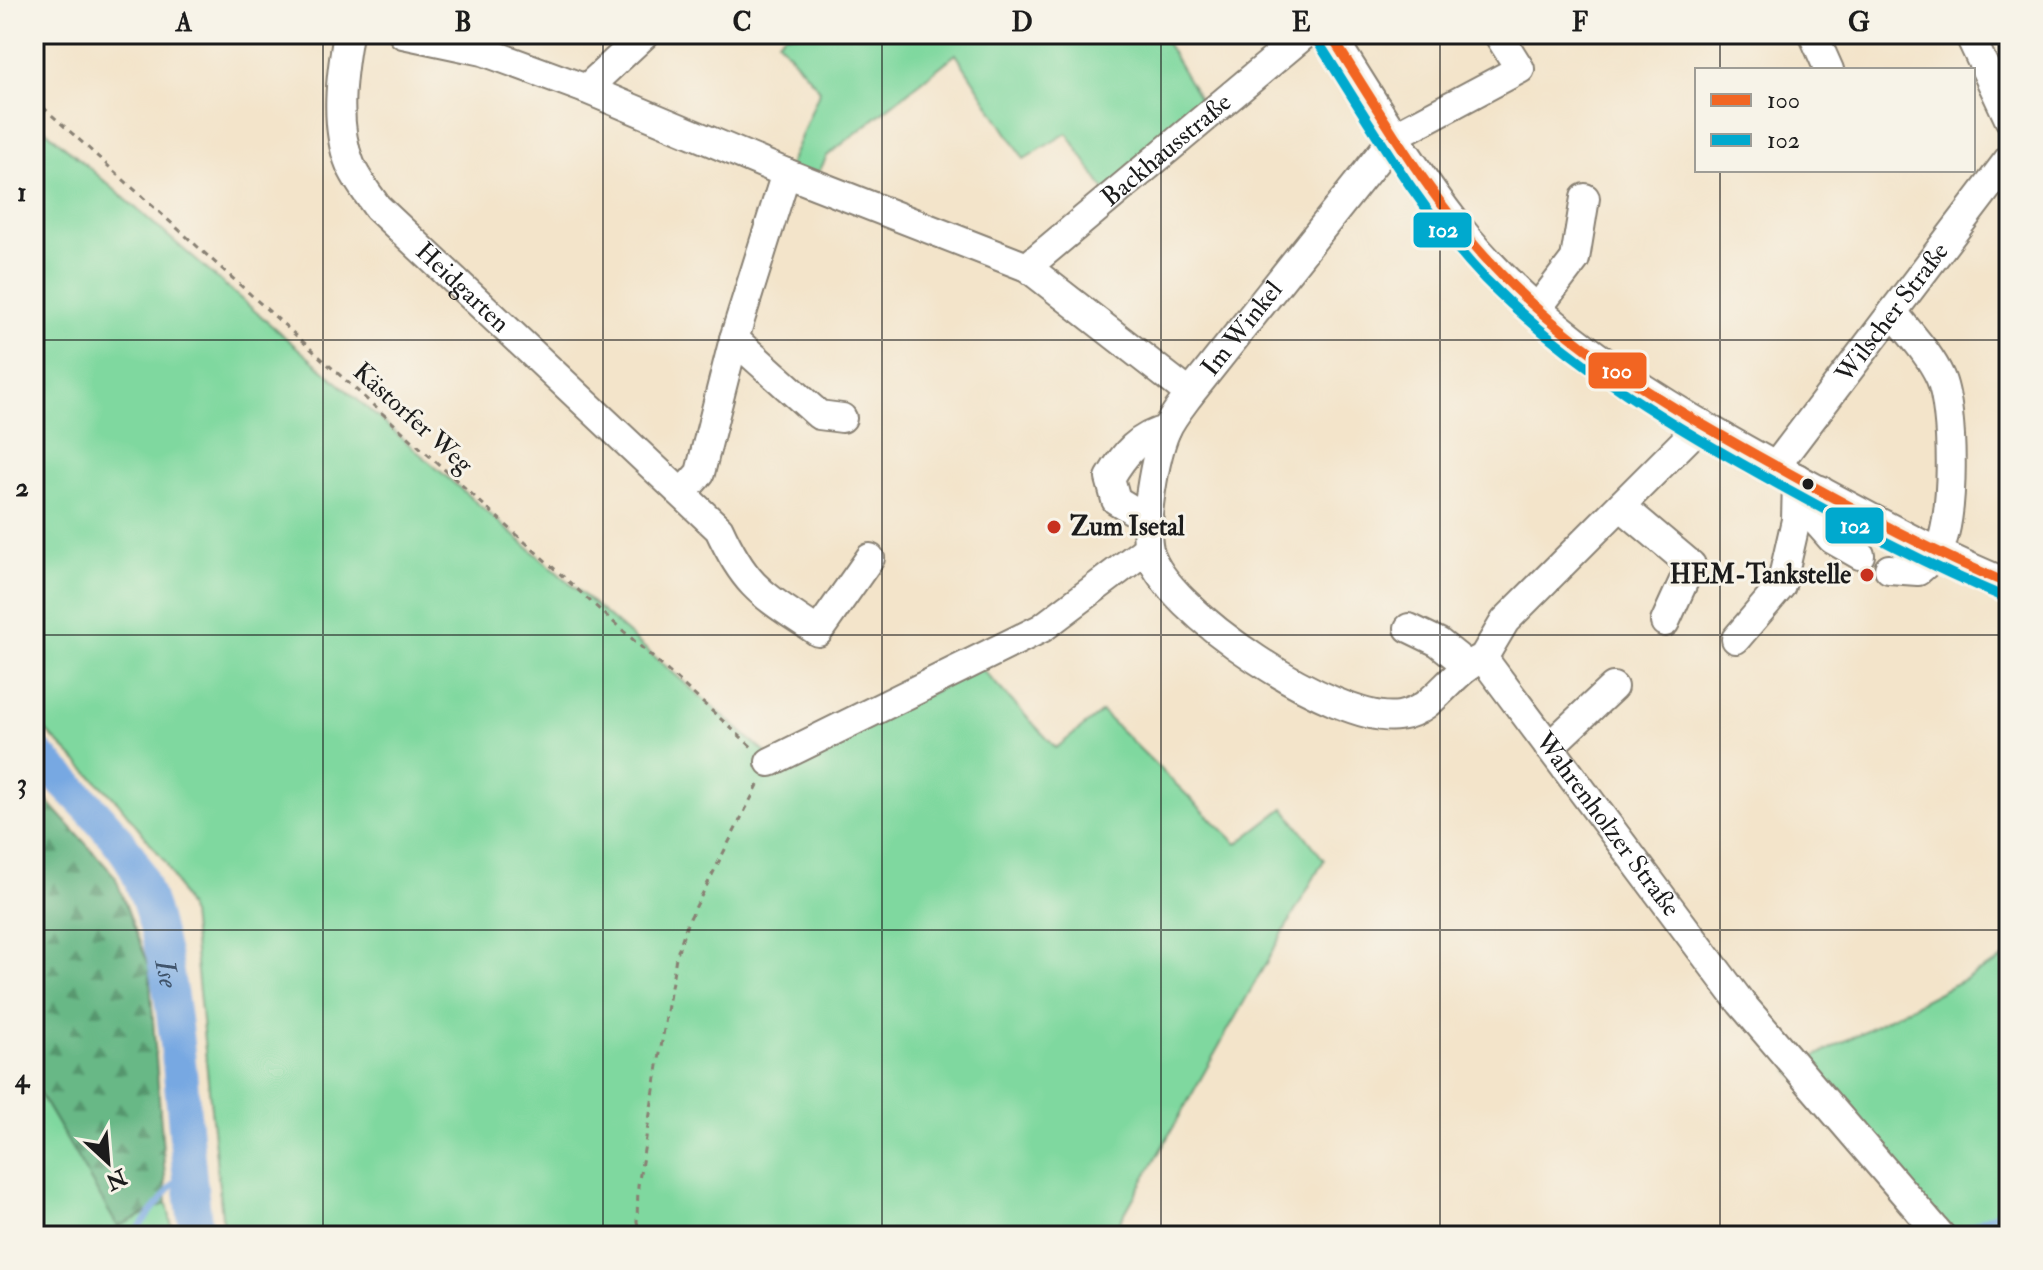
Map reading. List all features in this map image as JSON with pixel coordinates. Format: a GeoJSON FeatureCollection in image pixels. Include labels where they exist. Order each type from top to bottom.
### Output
{"type":"FeatureCollection","features":[{"type":"Feature","properties":{"kind":"street","name":"Heidgarten"},"geometry":{"type":"LineString","coordinates":[[348,34],[342,69],[342,124],[350,164],[377,207],[683,492],[719,529],[736,566],[753,588],[818,632],[870,558]]}},
{"type":"Feature","properties":{"kind":"street"},"geometry":{"type":"LineString","coordinates":[[403,34],[483,51],[586,89],[786,173],[1027,267],[1190,394]]}},
{"type":"Feature","properties":{"kind":"street"},"geometry":{"type":"LineString","coordinates":[[586,89],[645,34]]}},
{"type":"Feature","properties":{"kind":"street","name":"Backhausstraße"},"geometry":{"type":"LineString","coordinates":[[1027,267],[1305,34]]}},
{"type":"Feature","properties":{"kind":"street"},"geometry":{"type":"LineString","coordinates":[[1330,34],[1459,227],[1537,309],[1611,366],[1702,424],[1936,555],[2009,584]]}},
{"type":"Feature","properties":{"kind":"street"},"geometry":{"type":"LineString","coordinates":[[1396,135],[1520,69],[1498,34]]}},
{"type":"Feature","properties":{"kind":"street"},"geometry":{"type":"LineString","coordinates":[[1818,34],[1814,36],[1828,68]]}},
{"type":"Feature","properties":{"kind":"street"},"geometry":{"type":"LineString","coordinates":[[1969,34],[2009,119]]}},
{"type":"Feature","properties":{"kind":"street","name":"Im Winkel"},"geometry":{"type":"LineString","coordinates":[[1149,534],[1166,430],[1190,394],[1396,135]]}},
{"type":"Feature","properties":{"kind":"street","name":"Wilscher Straße"},"geometry":{"type":"LineString","coordinates":[[1798,478],[1893,312],[2009,159]]}},
{"type":"Feature","properties":{"kind":"street"},"geometry":{"type":"LineString","coordinates":[[683,492],[700,473],[734,339],[786,173]]}},
{"type":"Feature","properties":{"kind":"street"},"geometry":{"type":"LineString","coordinates":[[1537,309],[1575,259],[1585,198]]}},
{"type":"Feature","properties":{"kind":"street"},"geometry":{"type":"LineString","coordinates":[[1889,569],[1918,571],[1936,555],[1943,538],[1951,487],[1947,401],[1932,360],[1893,312]]}},
{"type":"Feature","properties":{"kind":"street"},"geometry":{"type":"LineString","coordinates":[[734,339],[819,415],[842,418]]}},
{"type":"Feature","properties":{"kind":"street"},"geometry":{"type":"LineString","coordinates":[[1166,430],[1146,435],[1121,460],[1110,478],[1116,500],[1149,534],[1154,564],[1176,594],[1210,624],[1280,675],[1343,705],[1383,717],[1415,712],[1476,662],[1505,621],[1702,424]]}},
{"type":"Feature","properties":{"kind":"street"},"geometry":{"type":"LineString","coordinates":[[1798,478],[1817,522],[1832,539],[1860,555]]}},
{"type":"Feature","properties":{"kind":"street"},"geometry":{"type":"LineString","coordinates":[[1736,639],[1781,586],[1796,520],[1798,478]]}},
{"type":"Feature","properties":{"kind":"street"},"geometry":{"type":"LineString","coordinates":[[1621,506],[1691,565],[1665,622]]}},
{"type":"Feature","properties":{"kind":"street"},"geometry":{"type":"LineString","coordinates":[[770,762],[1042,628],[1149,534]]}},
{"type":"Feature","properties":{"kind":"street","name":"Wahrenholzer Straße"},"geometry":{"type":"LineString","coordinates":[[1409,628],[1476,662],[1549,747],[1741,1003],[1941,1236]]}},
{"type":"Feature","properties":{"kind":"street"},"geometry":{"type":"LineString","coordinates":[[1549,747],[1613,687]]}},
{"type":"Feature","properties":{"kind":"path","name":"Kästorfer Weg"},"geometry":{"type":"LineString","coordinates":[[34,99],[770,762]]}},
{"type":"Feature","properties":{"kind":"path"},"geometry":{"type":"LineString","coordinates":[[642,1236],[637,1222],[638,1186],[676,957],[687,924],[770,762]]}},
{"type":"Feature","properties":{"kind":"green space"},"geometry":{"type":"Polygon","coordinates":[[[785,34],[1161,34],[1209,115],[1110,198],[1067,133],[1024,159],[956,54],[827,156],[813,184],[786,173],[820,90],[778,41],[785,34]]]}},
{"type":"Feature","properties":{"kind":"green space"},"geometry":{"type":"Polygon","coordinates":[[[34,120],[781,766],[981,668],[1056,748],[1102,712],[1237,844],[1284,808],[1324,860],[1112,1236],[224,1236],[191,914],[166,863],[117,801],[34,719],[34,120]]]}},
{"type":"Feature","properties":{"kind":"green space"},"geometry":{"type":"Polygon","coordinates":[[[34,786],[115,876],[149,967],[167,1203],[118,1227],[34,1084],[34,786]]]}},
{"type":"Feature","properties":{"kind":"green space"},"geometry":{"type":"Polygon","coordinates":[[[2009,956],[2009,1236],[1931,1236],[1789,1070],[2009,956]]]}},
{"type":"Feature","properties":{"kind":"green space"},"geometry":{"type":"Polygon","coordinates":[[[34,1084],[118,1226],[167,1203],[174,1236],[34,1236],[34,1084]]]}},
{"type":"Feature","properties":{"kind":"waterway","name":"Ise"},"geometry":{"type":"LineString","coordinates":[[34,751],[90,809],[130,857],[152,913],[172,1004],[197,1236]]}},
{"type":"Feature","properties":{"kind":"waterway"},"geometry":{"type":"LineString","coordinates":[[132,1236],[187,1167]]}},
{"type":"Feature","properties":{"kind":"waterway"},"geometry":{"type":"LineString","coordinates":[[1961,1231],[2009,1207]]}},
{"type":"Feature","properties":{"kind":"transit line","name":"100"},"geometry":{"type":"LineString","coordinates":[[1330,34],[1448,213],[1494,267],[1561,329],[1634,383],[1712,431],[1899,532],[2009,584]]}},
{"type":"Feature","properties":{"kind":"transit line","name":"102"},"geometry":{"type":"LineString","coordinates":[[1318,42],[1396,165],[1438,224],[1485,279],[1554,341],[1628,395],[1747,467],[1894,546],[2004,597]]}},
{"type":"Feature","properties":{"kind":"place","name":"Zum Isetal"},"geometry":{"type":"Point","coordinates":[1054,527]}},
{"type":"Feature","properties":{"kind":"place","name":"HEM-Tankstelle"},"geometry":{"type":"Point","coordinates":[1867,575]}}]}
